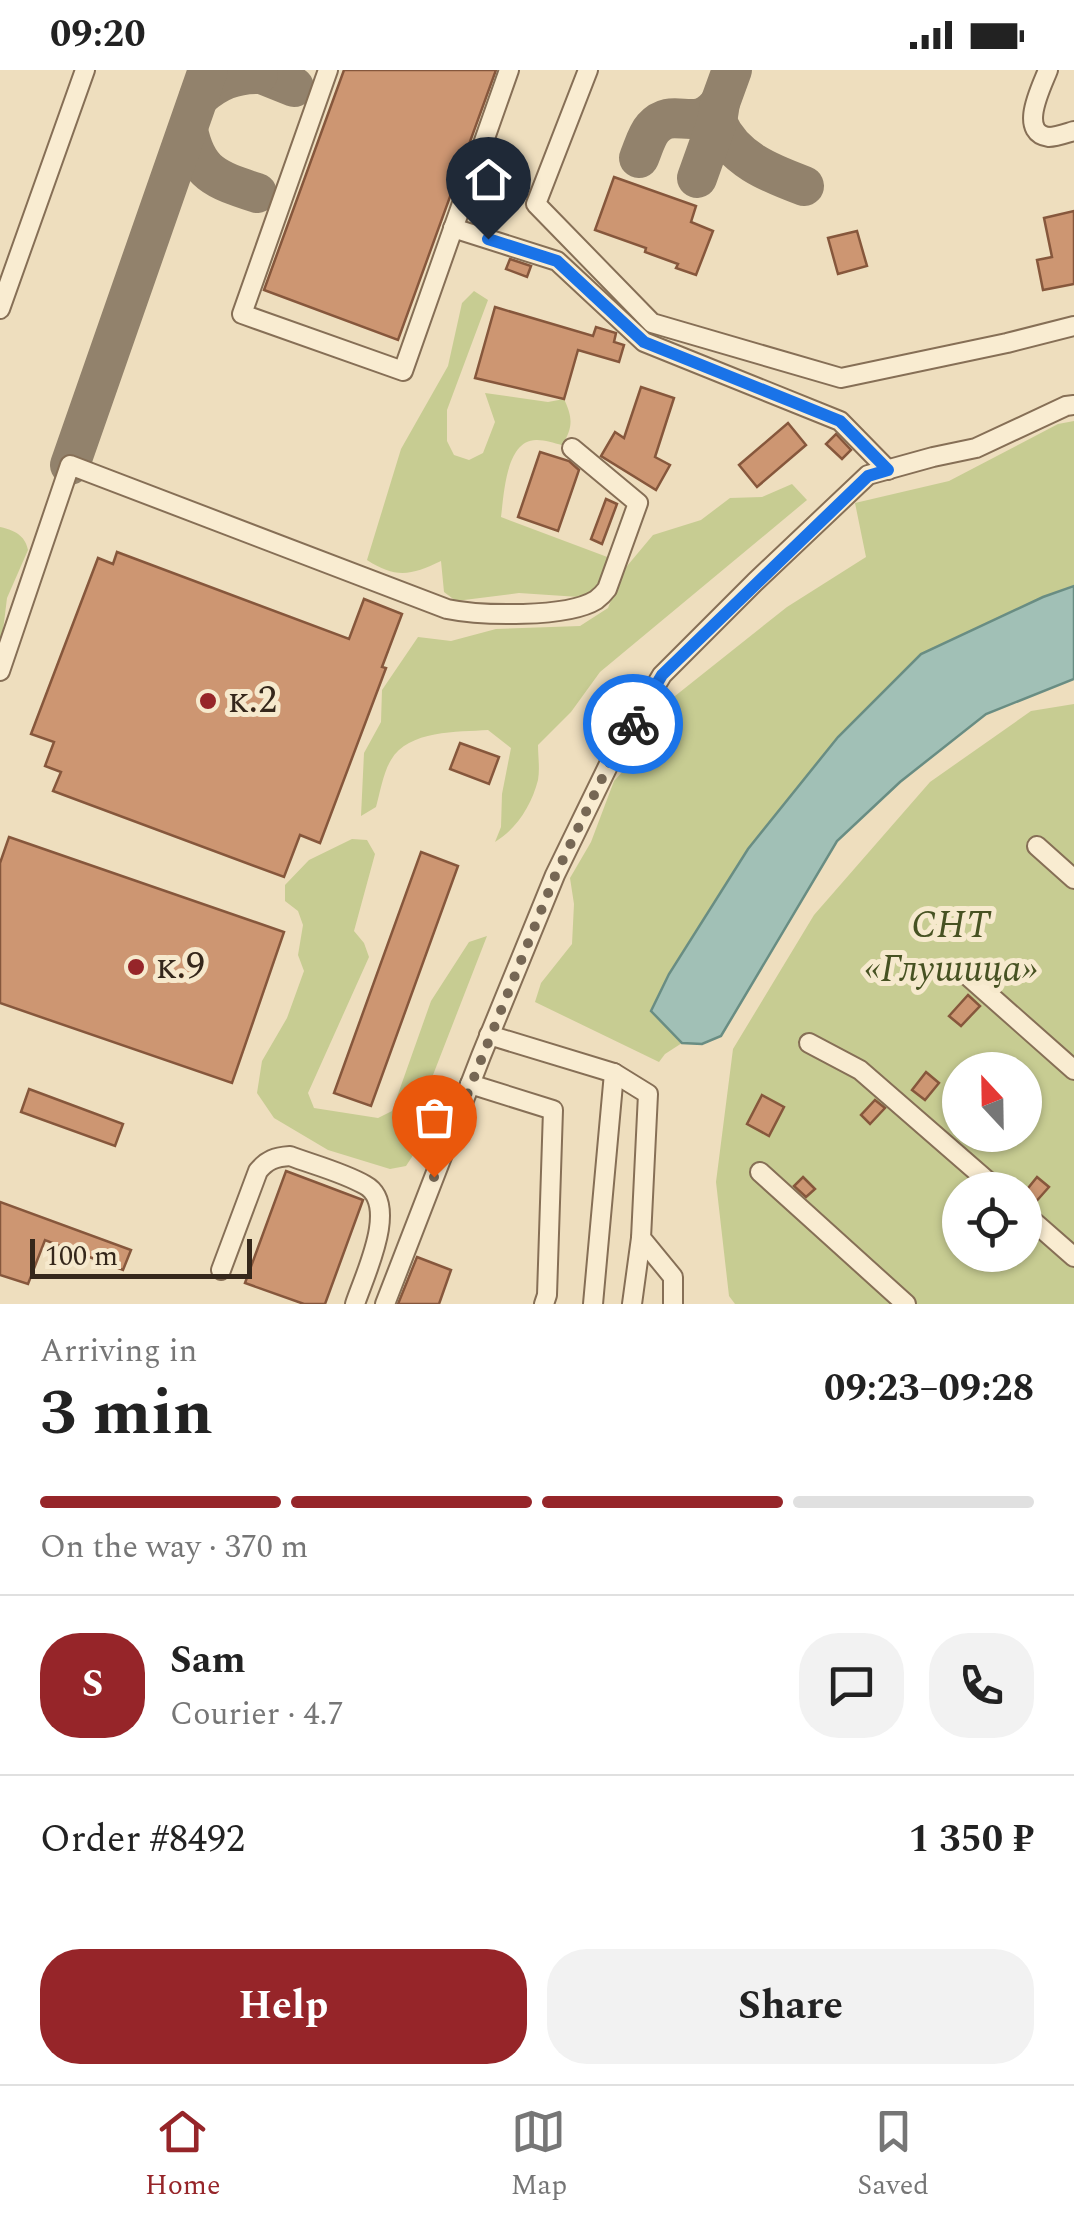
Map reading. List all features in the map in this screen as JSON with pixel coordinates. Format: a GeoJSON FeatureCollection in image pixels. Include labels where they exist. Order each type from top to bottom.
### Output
{"type":"FeatureCollection","features":[{"type":"Feature","properties":{"kind":"street"},"geometry":{"type":"LineString","coordinates":[[0,309],[84,70]]}},
{"type":"Feature","properties":{"kind":"street"},"geometry":{"type":"LineString","coordinates":[[328,70],[242,314],[403,371],[510,70]]}},
{"type":"Feature","properties":{"kind":"street"},"geometry":{"type":"LineString","coordinates":[[588,70],[536,204],[652,323],[841,378],[1074,326]]}},
{"type":"Feature","properties":{"kind":"street"},"geometry":{"type":"LineString","coordinates":[[1048,70],[1033,112],[1035,128],[1050,137],[1074,131]]}},
{"type":"Feature","properties":{"kind":"street"},"geometry":{"type":"LineString","coordinates":[[453,228],[557,261],[644,342],[840,421],[888,470]]}},
{"type":"Feature","properties":{"kind":"street"},"geometry":{"type":"LineString","coordinates":[[386,1304],[555,876],[611,760],[662,675],[868,476],[976,448],[1074,405]]}},
{"type":"Feature","properties":{"kind":"street"},"geometry":{"type":"LineString","coordinates":[[0,671],[70,464],[448,609],[506,613],[569,610],[598,599],[608,589],[638,504],[572,448]]}},
{"type":"Feature","properties":{"kind":"street"},"geometry":{"type":"LineString","coordinates":[[1037,846],[1074,879]]}},
{"type":"Feature","properties":{"kind":"street"},"geometry":{"type":"LineString","coordinates":[[969,976],[1074,1070]]}},
{"type":"Feature","properties":{"kind":"street"},"geometry":{"type":"LineString","coordinates":[[489,1035],[614,1073],[648,1094],[641,1238],[632,1304]]}},
{"type":"Feature","properties":{"kind":"street"},"geometry":{"type":"LineString","coordinates":[[809,1043],[860,1070],[977,1172]]}},
{"type":"Feature","properties":{"kind":"street"},"geometry":{"type":"LineString","coordinates":[[593,1304],[614,1073]]}},
{"type":"Feature","properties":{"kind":"street"},"geometry":{"type":"LineString","coordinates":[[470,1084],[553,1110],[544,1304]]}},
{"type":"Feature","properties":{"kind":"street"},"geometry":{"type":"LineString","coordinates":[[460,1110],[464,1139]]}},
{"type":"Feature","properties":{"kind":"street"},"geometry":{"type":"LineString","coordinates":[[221,1270],[258,1172],[266,1162],[290,1156],[369,1186],[377,1199],[381,1214],[379,1232],[355,1304]]}},
{"type":"Feature","properties":{"kind":"street"},"geometry":{"type":"LineString","coordinates":[[760,1172],[906,1304]]}},
{"type":"Feature","properties":{"kind":"street"},"geometry":{"type":"LineString","coordinates":[[1042,1229],[1074,1257]]}},
{"type":"Feature","properties":{"kind":"street"},"geometry":{"type":"LineString","coordinates":[[641,1238],[673,1278],[672,1304]]}},
{"type":"Feature","properties":{"kind":"green space"},"geometry":{"type":"Polygon","coordinates":[[[474,291],[488,300],[447,410],[447,441],[454,455],[469,460],[483,453],[495,422],[485,393],[548,402],[564,399],[570,423],[566,439],[562,445],[537,440],[519,448],[508,469],[501,517],[610,558],[607,589],[579,597],[519,593],[456,601],[444,592],[441,561],[404,573],[367,560],[401,449],[448,366],[462,303],[474,291]]]}},
{"type":"Feature","properties":{"kind":"green space"},"geometry":{"type":"Polygon","coordinates":[[[1074,421],[1074,586],[921,654],[838,737],[748,849],[669,974],[652,1011],[682,1043],[659,1062],[535,1002],[541,983],[572,944],[574,904],[570,878],[591,842],[614,781],[644,748],[670,700],[787,607],[866,557],[855,503],[949,481],[1058,424],[1074,421]]]}},
{"type":"Feature","properties":{"kind":"green space"},"geometry":{"type":"Polygon","coordinates":[[[792,484],[807,500],[600,672],[571,712],[538,745],[535,789],[523,815],[503,837],[495,842],[501,827],[502,794],[511,748],[488,730],[435,734],[409,743],[388,765],[376,807],[361,816],[364,753],[381,722],[382,690],[418,637],[451,641],[496,629],[580,626],[608,608],[622,572],[653,535],[701,520],[730,498],[762,497],[792,484]]]}},
{"type":"Feature","properties":{"kind":"green space"},"geometry":{"type":"Polygon","coordinates":[[[0,527],[18,534],[28,550],[7,598],[0,655],[0,527]]]}},
{"type":"Feature","properties":{"kind":"green space","name":"СНТ «Глушица»"},"geometry":{"type":"Polygon","coordinates":[[[1074,704],[1074,1304],[735,1304],[729,1296],[716,1182],[733,1049],[814,915],[930,782],[1031,711],[1074,704]]]}},
{"type":"Feature","properties":{"kind":"green space"},"geometry":{"type":"Polygon","coordinates":[[[352,839],[367,840],[375,854],[354,931],[369,957],[308,1093],[314,1108],[378,1118],[392,1111],[431,1001],[469,942],[487,936],[426,1093],[423,1140],[406,1166],[390,1169],[328,1150],[274,1118],[257,1093],[262,1061],[287,1018],[304,971],[298,955],[303,925],[298,911],[285,901],[285,885],[309,860],[352,839]]]}},
{"type":"Feature","properties":{"kind":"water"},"geometry":{"type":"Polygon","coordinates":[[[1074,586],[1074,679],[986,714],[900,782],[837,841],[721,1036],[702,1044],[682,1043],[651,1011],[669,974],[748,849],[838,737],[921,654],[1074,586]]]}},
{"type":"Feature","properties":{"kind":"building"},"geometry":{"type":"Polygon","coordinates":[[[344,70],[496,70],[398,340],[264,290],[344,70]]]}},
{"type":"Feature","properties":{"kind":"building"},"geometry":{"type":"Polygon","coordinates":[[[614,177],[696,206],[691,222],[713,231],[696,275],[645,252],[646,248],[595,230],[614,177]]]}},
{"type":"Feature","properties":{"kind":"building"},"geometry":{"type":"Polygon","coordinates":[[[1074,211],[1074,284],[1043,290],[1037,260],[1052,257],[1044,218],[1074,211]]]}},
{"type":"Feature","properties":{"kind":"building"},"geometry":{"type":"Polygon","coordinates":[[[857,231],[867,266],[838,274],[828,238],[857,231]]]}},
{"type":"Feature","properties":{"kind":"building"},"geometry":{"type":"Polygon","coordinates":[[[510,259],[531,266],[527,277],[506,269],[510,259]]]}},
{"type":"Feature","properties":{"kind":"building"},"geometry":{"type":"Polygon","coordinates":[[[495,307],[593,336],[596,327],[616,333],[614,342],[624,345],[619,362],[578,350],[564,399],[475,378],[495,307]]]}},
{"type":"Feature","properties":{"kind":"building"},"geometry":{"type":"Polygon","coordinates":[[[641,387],[674,398],[655,457],[670,465],[656,490],[601,456],[615,432],[624,438],[641,387]]]}},
{"type":"Feature","properties":{"kind":"building"},"geometry":{"type":"Polygon","coordinates":[[[788,423],[806,445],[757,487],[739,465],[788,423]]]}},
{"type":"Feature","properties":{"kind":"building"},"geometry":{"type":"Polygon","coordinates":[[[836,434],[851,450],[842,459],[826,444],[836,434]]]}},
{"type":"Feature","properties":{"kind":"building"},"geometry":{"type":"Polygon","coordinates":[[[540,452],[569,461],[579,470],[558,531],[518,517],[540,452]]]}},
{"type":"Feature","properties":{"kind":"building"},"geometry":{"type":"Polygon","coordinates":[[[606,499],[617,504],[602,544],[591,539],[606,499]]]}},
{"type":"Feature","properties":{"kind":"building","name":"к.2"},"geometry":{"type":"Polygon","coordinates":[[[117,552],[349,639],[364,599],[402,614],[382,667],[386,668],[320,843],[300,835],[284,877],[53,791],[61,772],[45,766],[54,742],[31,734],[98,558],[113,564],[117,552]]]}},
{"type":"Feature","properties":{"kind":"building"},"geometry":{"type":"Polygon","coordinates":[[[460,743],[499,757],[489,784],[450,769],[460,743]]]}},
{"type":"Feature","properties":{"kind":"building","name":"к.9"},"geometry":{"type":"Polygon","coordinates":[[[9,837],[284,932],[232,1083],[0,1003],[0,863],[9,837]]]}},
{"type":"Feature","properties":{"kind":"building"},"geometry":{"type":"Polygon","coordinates":[[[421,852],[458,866],[371,1106],[334,1093],[421,852]]]}},
{"type":"Feature","properties":{"kind":"building"},"geometry":{"type":"Polygon","coordinates":[[[968,995],[980,1006],[961,1026],[949,1016],[968,995]]]}},
{"type":"Feature","properties":{"kind":"building"},"geometry":{"type":"Polygon","coordinates":[[[926,1072],[939,1083],[925,1100],[912,1090],[926,1072]]]}},
{"type":"Feature","properties":{"kind":"building"},"geometry":{"type":"Polygon","coordinates":[[[29,1089],[123,1124],[115,1146],[21,1112],[29,1089]]]}},
{"type":"Feature","properties":{"kind":"building"},"geometry":{"type":"Polygon","coordinates":[[[762,1095],[784,1107],[769,1136],[747,1124],[762,1095]]]}},
{"type":"Feature","properties":{"kind":"building"},"geometry":{"type":"Polygon","coordinates":[[[875,1100],[885,1108],[870,1124],[861,1115],[875,1100]]]}},
{"type":"Feature","properties":{"kind":"building"},"geometry":{"type":"Polygon","coordinates":[[[286,1171],[363,1200],[325,1304],[304,1304],[245,1283],[286,1171]]]}},
{"type":"Feature","properties":{"kind":"building"},"geometry":{"type":"Polygon","coordinates":[[[803,1177],[815,1189],[806,1197],[794,1186],[803,1177]]]}},
{"type":"Feature","properties":{"kind":"building"},"geometry":{"type":"Polygon","coordinates":[[[0,1202],[131,1250],[123,1270],[45,1240],[28,1284],[0,1275],[0,1202]]]}},
{"type":"Feature","properties":{"kind":"building"},"geometry":{"type":"Polygon","coordinates":[[[417,1257],[451,1270],[439,1304],[398,1304],[417,1257]]]}},
{"type":"Feature","properties":{"kind":"taxiway"},"geometry":{"type":"LineString","coordinates":[[70,465],[208,70]]}},
{"type":"Feature","properties":{"kind":"taxiway"},"geometry":{"type":"LineString","coordinates":[[252,70],[294,87]]}},
{"type":"Feature","properties":{"kind":"taxiway"},"geometry":{"type":"LineString","coordinates":[[697,178],[732,70]]}},
{"type":"Feature","properties":{"kind":"taxiway"},"geometry":{"type":"LineString","coordinates":[[199,97],[226,80],[258,74]]}},
{"type":"Feature","properties":{"kind":"taxiway"},"geometry":{"type":"LineString","coordinates":[[639,158],[651,131],[661,121],[702,117],[720,103]]}},
{"type":"Feature","properties":{"kind":"taxiway"},"geometry":{"type":"LineString","coordinates":[[717,122],[742,155],[765,170],[804,186]]}},
{"type":"Feature","properties":{"kind":"taxiway"},"geometry":{"type":"LineString","coordinates":[[188,130],[203,166],[220,179],[257,193]]}},
{"type":"Feature","properties":{"kind":"way so far"},"geometry":{"type":"LineString","coordinates":[[434,1177],[555,876],[611,760],[633,724]]}},
{"type":"Feature","properties":{"kind":"place","name":"к.2"},"geometry":{"type":"Point","coordinates":[208,701]}},
{"type":"Feature","properties":{"kind":"place","name":"к.9"},"geometry":{"type":"Point","coordinates":[136,967]}},
{"type":"Feature","properties":{"kind":"route"},"geometry":{"type":"LineString","coordinates":[[488,239],[557,261],[644,342],[840,421],[888,470],[868,476],[732,605],[662,675],[633,724]]}}]}
